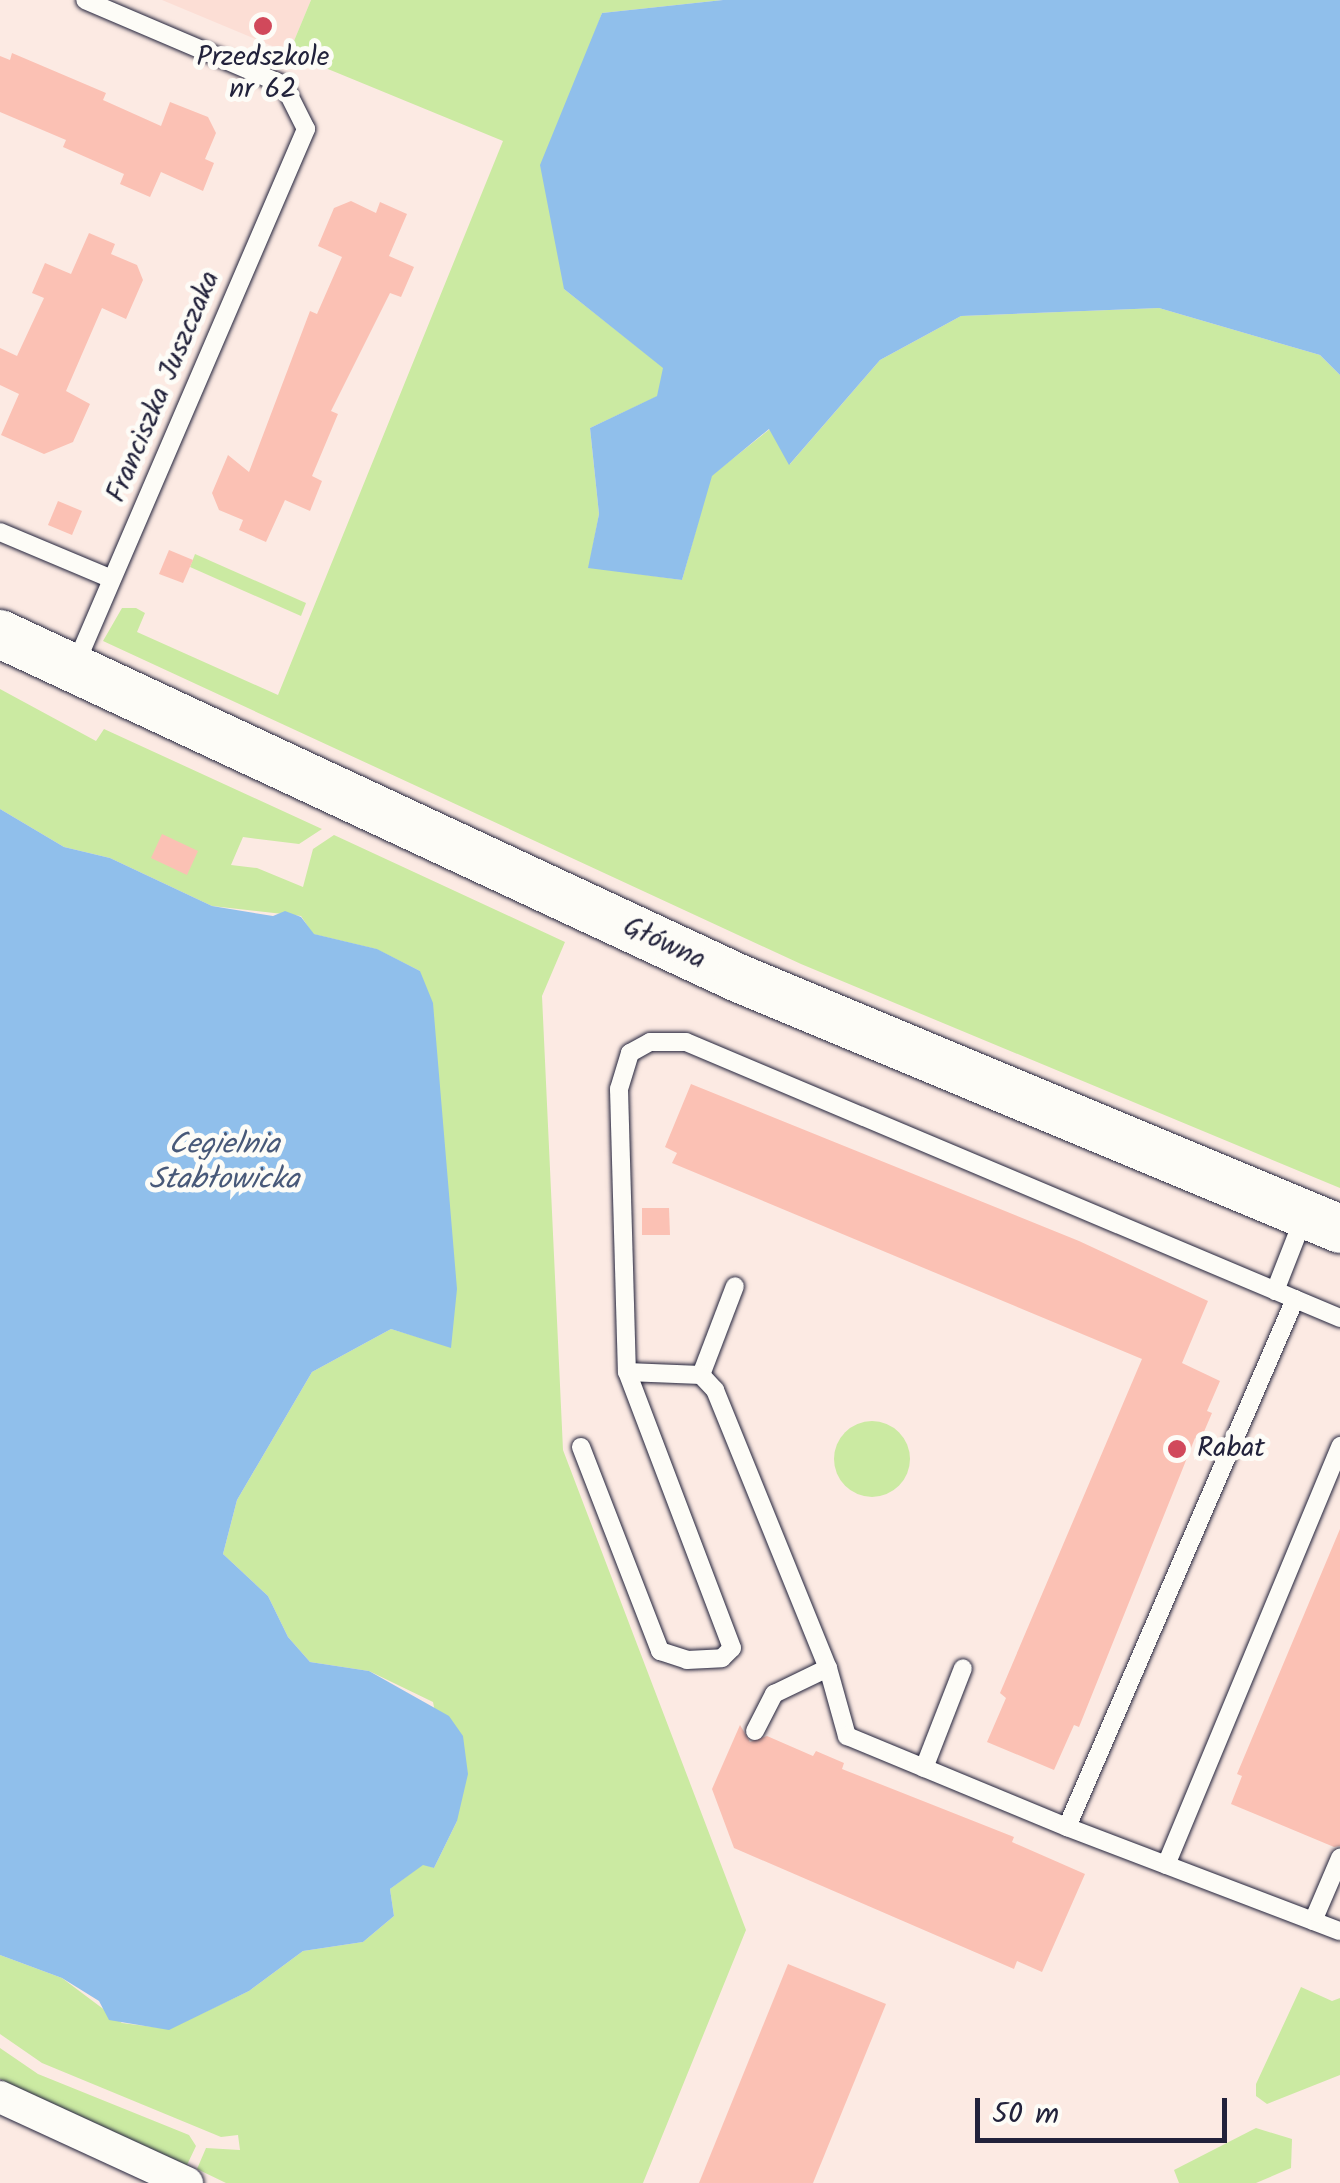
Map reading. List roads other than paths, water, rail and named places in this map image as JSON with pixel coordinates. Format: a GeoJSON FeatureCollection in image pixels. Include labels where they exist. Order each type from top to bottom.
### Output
{"type":"FeatureCollection","features":[{"type":"Feature","properties":{"kind":"street","name":"Główna"},"geometry":{"type":"LineString","coordinates":[[0,634],[738,978],[1322,1221]]}},
{"type":"Feature","properties":{"kind":"street"},"geometry":{"type":"LineString","coordinates":[[0,2097],[187,2183]]}},
{"type":"Feature","properties":{"kind":"lane","name":"Franciszka Juszczaka"},"geometry":{"type":"LineString","coordinates":[[74,668],[306,129],[284,85],[85,0]]}},
{"type":"Feature","properties":{"kind":"lane"},"geometry":{"type":"LineString","coordinates":[[0,532],[112,579]]}},
{"type":"Feature","properties":{"kind":"lane"},"geometry":{"type":"LineString","coordinates":[[581,1448],[660,1651],[686,1660],[722,1658],[732,1648],[627,1372],[618,1089],[630,1053],[668,1039],[1340,1318]]}},
{"type":"Feature","properties":{"kind":"lane"},"geometry":{"type":"LineString","coordinates":[[1275,1291],[1322,1221]]}},
{"type":"Feature","properties":{"kind":"lane"},"geometry":{"type":"LineString","coordinates":[[701,1375],[736,1286]]}},
{"type":"Feature","properties":{"kind":"lane"},"geometry":{"type":"LineString","coordinates":[[1067,1827],[1295,1298]]}},
{"type":"Feature","properties":{"kind":"lane"},"geometry":{"type":"LineString","coordinates":[[627,1372],[701,1375],[715,1390],[828,1668],[847,1736],[1067,1827],[1340,1931]]}},
{"type":"Feature","properties":{"kind":"lane"},"geometry":{"type":"LineString","coordinates":[[1166,1865],[1340,1446]]}},
{"type":"Feature","properties":{"kind":"lane"},"geometry":{"type":"LineString","coordinates":[[755,1731],[774,1694],[828,1668]]}},
{"type":"Feature","properties":{"kind":"lane"},"geometry":{"type":"LineString","coordinates":[[924,1768],[963,1668]]}},
{"type":"Feature","properties":{"kind":"lane"},"geometry":{"type":"LineString","coordinates":[[1313,1921],[1340,1858]]}},
{"type":"Feature","properties":{"kind":"water"},"geometry":{"type":"Polygon","coordinates":[[[723,0],[1340,0],[1340,375],[1320,355],[1159,308],[961,316],[880,360],[789,465],[769,429],[712,476],[682,580],[588,568],[599,514],[590,428],[657,396],[663,368],[564,289],[540,165],[602,13],[723,0]]]}},
{"type":"Feature","properties":{"kind":"water","name":"Cegielnia Stabłowicka"},"geometry":{"type":"Polygon","coordinates":[[[0,809],[64,847],[110,858],[212,906],[273,916],[285,911],[301,917],[314,934],[377,949],[420,971],[433,1003],[457,1289],[451,1348],[391,1329],[312,1372],[237,1500],[223,1554],[268,1596],[288,1637],[310,1662],[369,1671],[449,1716],[463,1736],[468,1774],[457,1821],[434,1868],[423,1865],[390,1889],[394,1916],[363,1942],[303,1951],[249,1991],[169,2030],[109,2020],[99,2001],[62,1978],[0,1955],[0,809]]]}},
{"type":"Feature","properties":{"kind":"place","name":"Przedszkole nr 62"},"geometry":{"type":"Point","coordinates":[263,26]}},
{"type":"Feature","properties":{"kind":"place","name":"Rabat"},"geometry":{"type":"Point","coordinates":[1177,1449]}}]}
